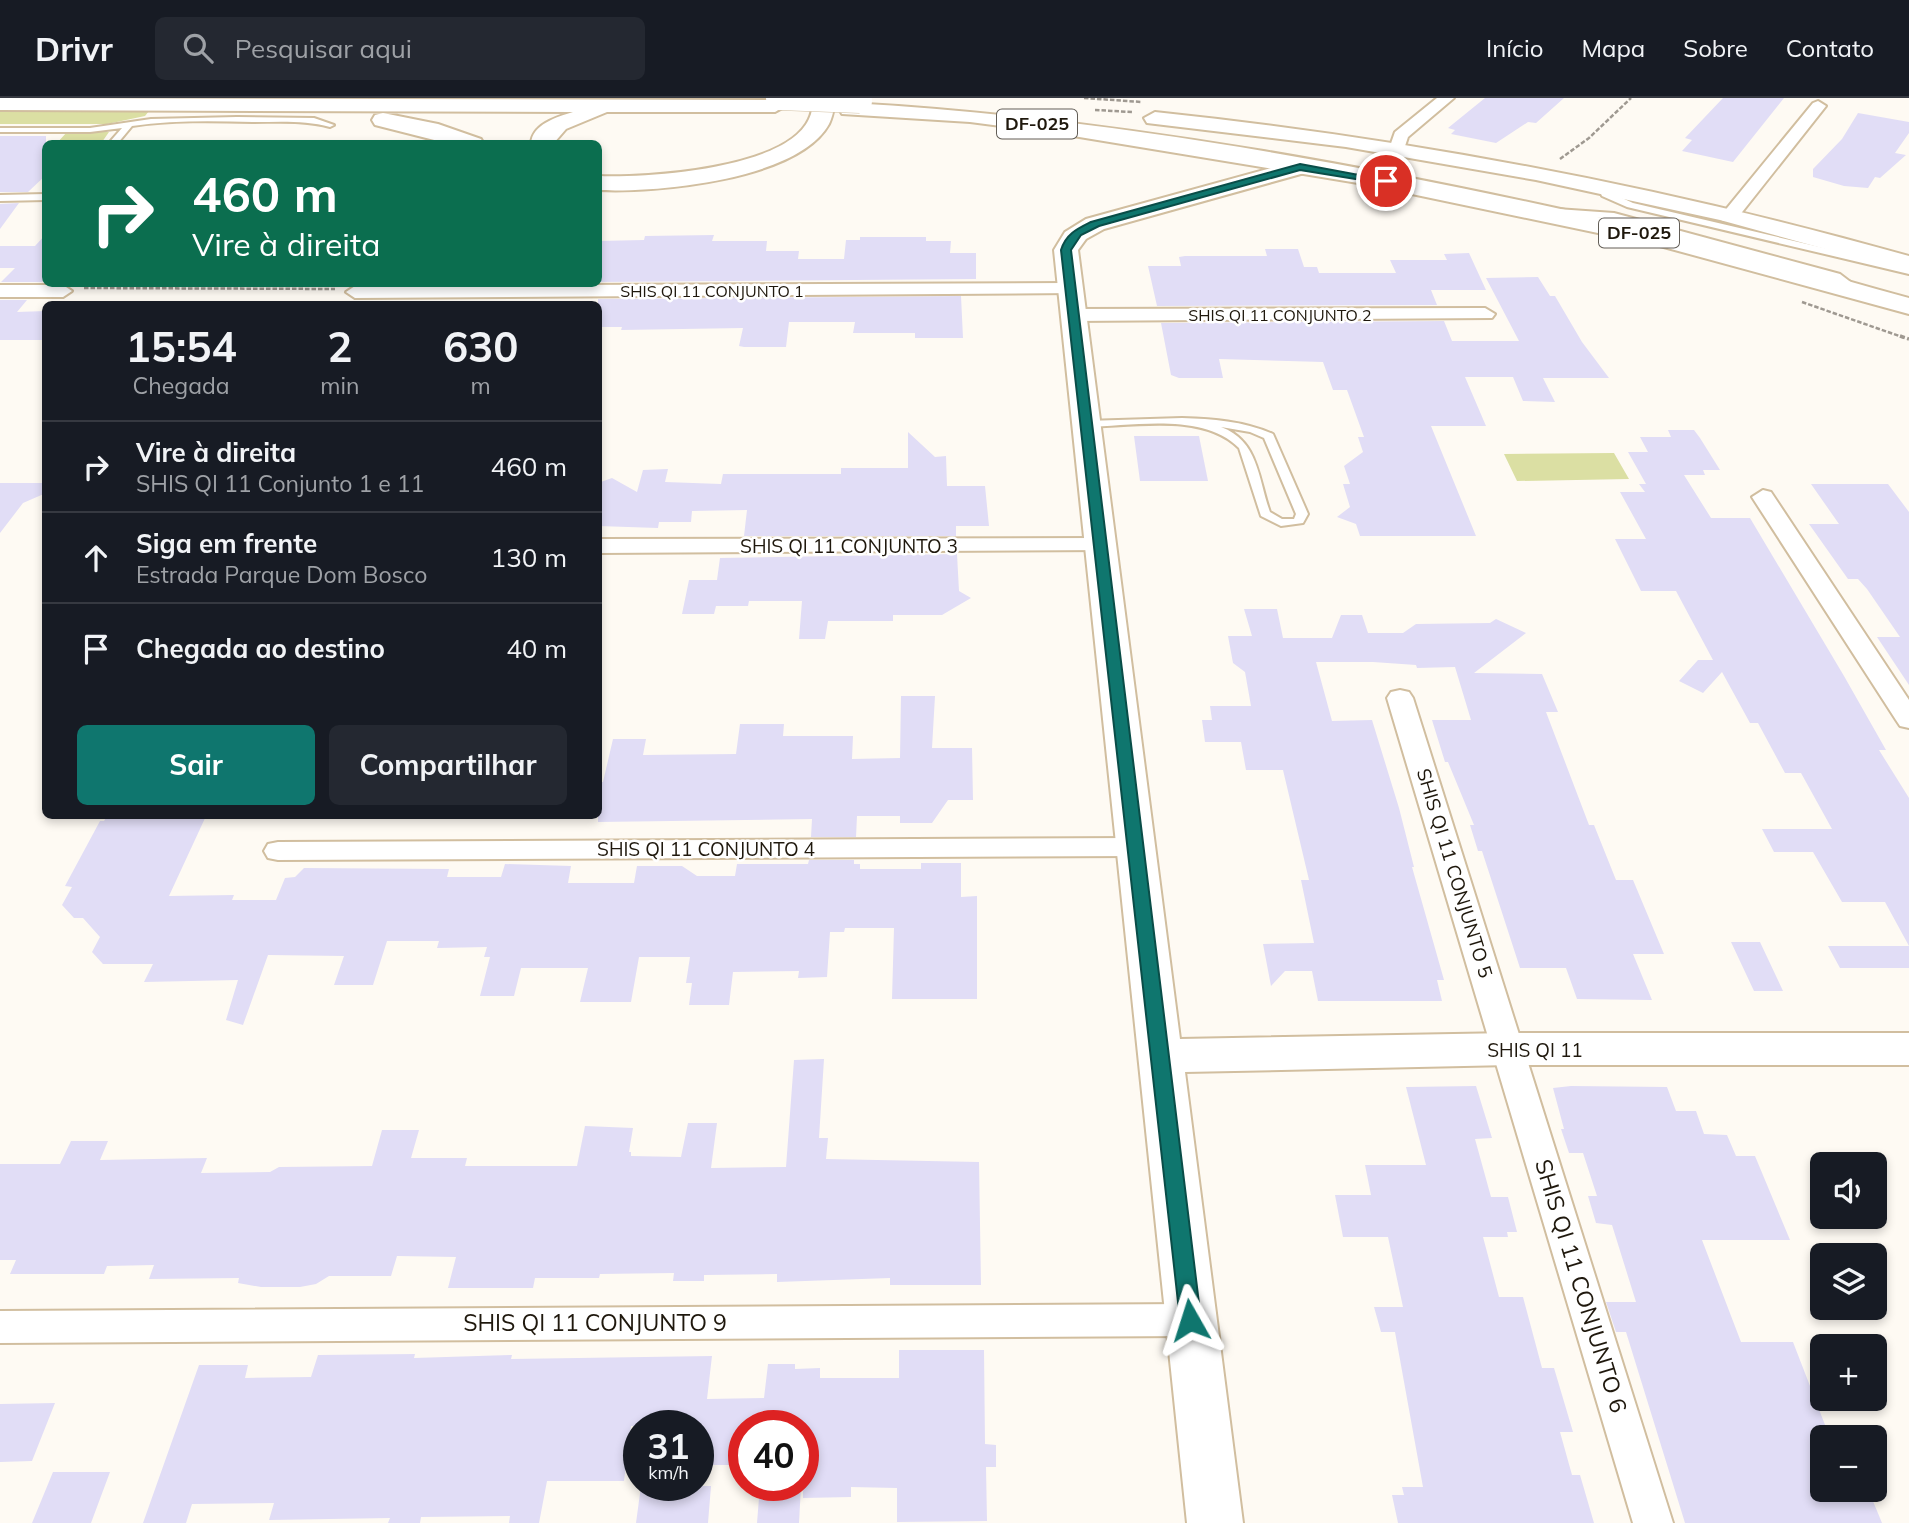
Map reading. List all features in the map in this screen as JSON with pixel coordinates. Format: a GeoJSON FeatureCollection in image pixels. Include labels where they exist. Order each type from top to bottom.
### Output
{"type":"FeatureCollection","features":[{"type":"Feature","properties":{"kind":"main road"},"geometry":{"type":"LineString","coordinates":[[602,175],[636,178],[673,176],[729,162],[763,146],[793,124],[801,112],[803,98]]}},
{"type":"Feature","properties":{"kind":"main road"},"geometry":{"type":"LineString","coordinates":[[602,183],[677,182],[748,164],[786,150],[820,122],[825,98]]}},
{"type":"Feature","properties":{"kind":"main road"},"geometry":{"type":"LineString","coordinates":[[989,98],[1103,112]]}},
{"type":"Feature","properties":{"kind":"main road","name":"DF-025"},"geometry":{"type":"LineString","coordinates":[[7,103],[242,101],[274,104],[680,104],[775,101],[1132,116],[1243,126],[1487,165],[1729,217],[1909,264]]}},
{"type":"Feature","properties":{"kind":"main road"},"geometry":{"type":"LineString","coordinates":[[274,104],[418,127],[460,140]]}},
{"type":"Feature","properties":{"kind":"main road"},"geometry":{"type":"LineString","coordinates":[[542,140],[558,124],[574,117],[612,108],[680,104]]}},
{"type":"Feature","properties":{"kind":"main road","name":"DF-025"},"geometry":{"type":"LineString","coordinates":[[855,105],[1055,126],[1233,168],[1300,167],[1364,177],[1664,239],[1909,306]]}},
{"type":"Feature","properties":{"kind":"main road"},"geometry":{"type":"LineString","coordinates":[[1364,177],[1403,173],[1412,168],[1412,159],[1397,149]]}},
{"type":"Feature","properties":{"kind":"main road"},"geometry":{"type":"LineString","coordinates":[[1453,194],[1441,180],[1445,173],[1455,168],[1487,165]]}},
{"type":"Feature","properties":{"kind":"main road"},"geometry":{"type":"LineString","coordinates":[[1215,1523],[1066,250],[1069,241],[1078,232],[1233,168],[1300,167]]}},
{"type":"Feature","properties":{"kind":"main road","name":"SHIS QI 11"},"geometry":{"type":"LineString","coordinates":[[1162,1056],[1510,1049],[1909,1049]]}},
{"type":"Feature","properties":{"kind":"street"},"geometry":{"type":"LineString","coordinates":[[1397,149],[1401,135],[1446,98]]}},
{"type":"Feature","properties":{"kind":"street"},"geometry":{"type":"LineString","coordinates":[[1729,217],[1821,102]]}},
{"type":"Feature","properties":{"kind":"street"},"geometry":{"type":"LineString","coordinates":[[0,291],[60,291]]}},
{"type":"Feature","properties":{"kind":"street","name":"SHIS QI 11 CONJUNTO 1"},"geometry":{"type":"LineString","coordinates":[[359,292],[1072,302]]}},
{"type":"Feature","properties":{"kind":"street","name":"SHIS QI 11 CONJUNTO 2"},"geometry":{"type":"LineString","coordinates":[[1072,302],[1485,314]]}},
{"type":"Feature","properties":{"kind":"street"},"geometry":{"type":"LineString","coordinates":[[1763,497],[1909,720]]}},
{"type":"Feature","properties":{"kind":"street","name":"SHIS QI 11 CONJUNTO 3"},"geometry":{"type":"LineString","coordinates":[[602,546],[1100,545]]}},
{"type":"Feature","properties":{"kind":"street","name":"SHIS QI 11 CONJUNTO 5"},"geometry":{"type":"LineString","coordinates":[[1400,698],[1510,1049]]}},
{"type":"Feature","properties":{"kind":"street","name":"SHIS QI 11 CONJUNTO 4"},"geometry":{"type":"LineString","coordinates":[[278,851],[1135,847]]}},
{"type":"Feature","properties":{"kind":"street","name":"SHIS QI 11 CONJUNTO 6"},"geometry":{"type":"LineString","coordinates":[[1510,1049],[1653,1523]]}},
{"type":"Feature","properties":{"kind":"street","name":"SHIS QI 11 CONJUNTO 9"},"geometry":{"type":"LineString","coordinates":[[0,1327],[1190,1320]]}},
{"type":"Feature","properties":{"kind":"lane"},"geometry":{"type":"LineString","coordinates":[[0,130],[90,130],[237,119],[314,120],[330,125]]}},
{"type":"Feature","properties":{"kind":"lane"},"geometry":{"type":"LineString","coordinates":[[116,140],[129,125]]}},
{"type":"Feature","properties":{"kind":"lane"},"geometry":{"type":"LineString","coordinates":[[1603,189],[1605,194],[1630,205],[1909,271]]}},
{"type":"Feature","properties":{"kind":"lane"},"geometry":{"type":"LineString","coordinates":[[0,198],[42,197]]}},
{"type":"Feature","properties":{"kind":"lane"},"geometry":{"type":"LineString","coordinates":[[1614,216],[1630,205]]}},
{"type":"Feature","properties":{"kind":"lane"},"geometry":{"type":"LineString","coordinates":[[1541,212],[1582,212],[1614,216],[1797,263],[1837,276],[1860,292]]}},
{"type":"Feature","properties":{"kind":"lane"},"geometry":{"type":"LineString","coordinates":[[1797,263],[1813,248]]}},
{"type":"Feature","properties":{"kind":"lane"},"geometry":{"type":"LineString","coordinates":[[1086,424],[1201,424],[1241,424],[1269,436],[1302,514],[1299,522],[1290,524],[1275,521],[1265,514],[1241,441],[1224,429],[1201,424]]}},
{"type":"Feature","properties":{"kind":"path"},"geometry":{"type":"LineString","coordinates":[[1588,138],[1631,98]]}},
{"type":"Feature","properties":{"kind":"path"},"geometry":{"type":"LineString","coordinates":[[60,291],[75,288],[339,289],[359,292]]}},
{"type":"Feature","properties":{"kind":"green space"},"geometry":{"type":"Polygon","coordinates":[[[0,111],[149,111],[145,116],[107,124],[0,124],[0,111]]]}},
{"type":"Feature","properties":{"kind":"green space"},"geometry":{"type":"Polygon","coordinates":[[[67,132],[109,132],[103,140],[60,140],[67,132]]]}},
{"type":"Feature","properties":{"kind":"green space"},"geometry":{"type":"Polygon","coordinates":[[[1614,453],[1629,479],[1517,481],[1504,454],[1614,453]]]}},
{"type":"Feature","properties":{"kind":"building"},"geometry":{"type":"Polygon","coordinates":[[[1485,98],[1564,98],[1536,123],[1528,122],[1496,143],[1451,134],[1455,130],[1448,128],[1485,98]]]}},
{"type":"Feature","properties":{"kind":"building"},"geometry":{"type":"Polygon","coordinates":[[[1723,98],[1784,98],[1733,162],[1682,151],[1692,140],[1685,138],[1723,98]]]}},
{"type":"Feature","properties":{"kind":"building"},"geometry":{"type":"Polygon","coordinates":[[[1858,113],[1909,122],[1909,133],[1895,153],[1906,155],[1880,178],[1875,177],[1868,188],[1844,186],[1813,177],[1813,169],[1842,139],[1858,113]]]}},
{"type":"Feature","properties":{"kind":"building"},"geometry":{"type":"Polygon","coordinates":[[[0,136],[46,136],[46,140],[42,140],[42,179],[28,192],[0,192],[0,136]]]}},
{"type":"Feature","properties":{"kind":"building"},"geometry":{"type":"Polygon","coordinates":[[[19,203],[0,229],[0,204],[19,203]]]}},
{"type":"Feature","properties":{"kind":"building"},"geometry":{"type":"Polygon","coordinates":[[[714,235],[712,241],[767,241],[766,251],[799,251],[798,259],[844,259],[846,240],[860,240],[860,237],[926,237],[926,241],[951,241],[950,253],[976,253],[976,279],[602,282],[602,241],[644,240],[645,236],[714,235]]]}},
{"type":"Feature","properties":{"kind":"building"},"geometry":{"type":"Polygon","coordinates":[[[42,238],[42,282],[1,282],[15,268],[0,268],[0,246],[35,246],[42,238]]]}},
{"type":"Feature","properties":{"kind":"building"},"geometry":{"type":"Polygon","coordinates":[[[1265,249],[1298,249],[1304,267],[1317,267],[1319,273],[1396,273],[1390,260],[1447,260],[1444,254],[1469,253],[1486,290],[1431,290],[1437,305],[1157,306],[1148,266],[1181,266],[1179,257],[1185,256],[1267,256],[1265,249]]]}},
{"type":"Feature","properties":{"kind":"building"},"geometry":{"type":"Polygon","coordinates":[[[1538,277],[1550,296],[1555,296],[1582,342],[1609,378],[1543,378],[1555,402],[1523,401],[1513,377],[1465,377],[1486,426],[1431,426],[1476,536],[1360,536],[1356,524],[1337,517],[1350,507],[1343,484],[1350,484],[1344,466],[1363,452],[1358,437],[1364,437],[1347,390],[1333,390],[1323,362],[1219,359],[1223,378],[1179,378],[1171,375],[1161,323],[1444,321],[1452,341],[1519,341],[1486,278],[1538,277]]]}},
{"type":"Feature","properties":{"kind":"building"},"geometry":{"type":"Polygon","coordinates":[[[961,296],[963,338],[915,338],[915,333],[853,333],[855,322],[789,322],[786,347],[744,347],[739,346],[743,328],[621,330],[622,327],[602,327],[602,301],[598,299],[961,296]]]}},
{"type":"Feature","properties":{"kind":"building"},"geometry":{"type":"Polygon","coordinates":[[[0,300],[27,300],[17,312],[42,311],[42,340],[0,340],[0,300]]]}},
{"type":"Feature","properties":{"kind":"building"},"geometry":{"type":"Polygon","coordinates":[[[1668,430],[1694,430],[1700,438],[1720,470],[1703,470],[1705,475],[1684,475],[1711,518],[1750,518],[1844,676],[1886,750],[1879,750],[1909,798],[1909,946],[1885,902],[1842,902],[1813,852],[1774,852],[1762,829],[1832,829],[1801,773],[1785,773],[1758,723],[1750,723],[1722,672],[1703,693],[1679,681],[1698,660],[1713,660],[1676,591],[1641,591],[1615,539],[1646,539],[1620,492],[1645,492],[1639,484],[1646,484],[1628,452],[1648,452],[1640,437],[1671,437],[1668,430]]]}},
{"type":"Feature","properties":{"kind":"building"},"geometry":{"type":"Polygon","coordinates":[[[908,432],[935,457],[946,456],[947,486],[985,486],[989,526],[956,526],[956,536],[744,536],[747,510],[692,511],[691,522],[659,522],[658,528],[602,526],[602,482],[612,478],[637,492],[643,470],[668,469],[665,482],[721,484],[723,474],[841,474],[841,468],[908,468],[908,432]]]}},
{"type":"Feature","properties":{"kind":"building"},"geometry":{"type":"Polygon","coordinates":[[[1134,436],[1199,436],[1208,481],[1140,481],[1134,436]]]}},
{"type":"Feature","properties":{"kind":"building"},"geometry":{"type":"Polygon","coordinates":[[[0,483],[42,483],[42,495],[23,503],[0,533],[0,483]]]}},
{"type":"Feature","properties":{"kind":"building"},"geometry":{"type":"Polygon","coordinates":[[[1811,484],[1888,484],[1909,512],[1909,685],[1877,637],[1900,637],[1867,589],[1858,579],[1848,579],[1809,524],[1839,524],[1811,484]]]}},
{"type":"Feature","properties":{"kind":"building"},"geometry":{"type":"Polygon","coordinates":[[[957,554],[959,591],[971,598],[942,615],[893,615],[893,621],[828,621],[825,639],[799,639],[802,601],[749,601],[748,606],[716,606],[714,614],[682,614],[689,580],[717,580],[720,558],[957,554]]]}},
{"type":"Feature","properties":{"kind":"building"},"geometry":{"type":"Polygon","coordinates":[[[1244,609],[1277,609],[1283,638],[1332,638],[1341,615],[1362,615],[1368,633],[1403,633],[1416,624],[1490,623],[1496,619],[1526,633],[1474,673],[1542,674],[1558,712],[1546,712],[1589,825],[1594,825],[1616,880],[1633,880],[1664,954],[1633,954],[1652,1000],[1577,999],[1566,968],[1520,968],[1482,851],[1478,851],[1470,825],[1474,825],[1448,762],[1445,762],[1432,720],[1471,720],[1455,667],[1417,668],[1416,665],[1373,662],[1316,662],[1332,721],[1372,720],[1399,808],[1412,867],[1444,980],[1437,980],[1442,1001],[1318,1001],[1312,971],[1285,971],[1271,986],[1263,944],[1314,943],[1301,880],[1309,880],[1283,770],[1246,770],[1241,742],[1205,742],[1202,720],[1212,720],[1210,706],[1251,706],[1245,672],[1233,663],[1228,636],[1252,636],[1244,609]]]}},
{"type":"Feature","properties":{"kind":"building"},"geometry":{"type":"Polygon","coordinates":[[[901,696],[935,696],[932,748],[972,748],[973,800],[948,800],[932,823],[900,823],[900,816],[857,816],[856,837],[811,837],[812,819],[598,822],[598,819],[602,819],[602,782],[613,739],[646,739],[643,755],[736,754],[740,724],[784,724],[783,736],[853,736],[852,759],[900,758],[901,696]]]}},
{"type":"Feature","properties":{"kind":"building"},"geometry":{"type":"Polygon","coordinates":[[[205,819],[169,896],[234,895],[232,900],[276,900],[285,878],[295,877],[304,868],[449,869],[447,877],[501,877],[505,864],[571,866],[568,883],[634,883],[637,866],[682,866],[697,876],[735,876],[737,864],[808,864],[809,860],[854,860],[854,864],[860,864],[860,869],[921,869],[921,863],[961,863],[961,897],[977,896],[977,999],[892,999],[894,928],[845,928],[844,932],[830,932],[827,977],[798,978],[799,971],[733,972],[729,1005],[689,1005],[692,983],[686,983],[690,957],[639,957],[631,1002],[580,1002],[588,968],[521,968],[514,996],[480,996],[490,957],[484,957],[487,947],[437,948],[439,941],[387,941],[373,985],[334,985],[344,956],[268,955],[243,1025],[226,1020],[238,980],[144,982],[153,964],[103,964],[92,952],[100,937],[83,918],[74,918],[62,905],[72,887],[65,886],[100,821],[205,819]]]}},
{"type":"Feature","properties":{"kind":"building"},"geometry":{"type":"Polygon","coordinates":[[[1731,942],[1760,942],[1783,991],[1754,991],[1731,942]]]}},
{"type":"Feature","properties":{"kind":"building"},"geometry":{"type":"Polygon","coordinates":[[[1828,946],[1909,946],[1909,968],[1840,968],[1828,946]]]}},
{"type":"Feature","properties":{"kind":"building"},"geometry":{"type":"Polygon","coordinates":[[[824,1059],[819,1138],[828,1138],[826,1159],[979,1162],[981,1285],[890,1285],[890,1278],[777,1282],[777,1274],[704,1275],[704,1281],[673,1281],[674,1273],[600,1274],[599,1278],[535,1278],[533,1288],[448,1288],[456,1257],[397,1256],[391,1276],[329,1276],[316,1284],[300,1287],[261,1287],[238,1283],[239,1278],[149,1279],[154,1265],[107,1266],[104,1274],[10,1274],[16,1260],[0,1260],[0,1164],[60,1164],[71,1141],[108,1141],[100,1160],[207,1158],[201,1173],[270,1172],[279,1167],[372,1166],[382,1130],[419,1130],[411,1158],[467,1158],[465,1166],[577,1166],[585,1126],[633,1128],[629,1152],[631,1156],[681,1157],[688,1123],[717,1123],[711,1168],[786,1167],[794,1060],[824,1059]]]}},
{"type":"Feature","properties":{"kind":"building"},"geometry":{"type":"Polygon","coordinates":[[[1476,1086],[1492,1138],[1475,1139],[1491,1197],[1508,1197],[1517,1232],[1507,1232],[1508,1237],[1483,1237],[1499,1297],[1523,1297],[1542,1368],[1554,1368],[1573,1432],[1560,1432],[1572,1475],[1580,1475],[1594,1523],[1398,1523],[1392,1495],[1404,1495],[1402,1487],[1423,1487],[1395,1332],[1381,1332],[1374,1307],[1403,1307],[1388,1237],[1343,1237],[1335,1195],[1371,1195],[1365,1165],[1426,1165],[1406,1087],[1476,1086]]]}},
{"type":"Feature","properties":{"kind":"building"},"geometry":{"type":"Polygon","coordinates":[[[1667,1087],[1676,1111],[1696,1111],[1704,1134],[1727,1135],[1736,1156],[1755,1156],[1790,1240],[1702,1240],[1741,1342],[1793,1342],[1810,1386],[1810,1411],[1820,1411],[1825,1425],[1810,1425],[1810,1502],[1873,1502],[1882,1523],[1685,1523],[1626,1332],[1616,1332],[1606,1302],[1636,1302],[1612,1225],[1596,1223],[1588,1196],[1597,1196],[1583,1153],[1569,1153],[1553,1088],[1667,1087]]]}},
{"type":"Feature","properties":{"kind":"building"},"geometry":{"type":"Polygon","coordinates":[[[899,1350],[984,1350],[985,1444],[996,1445],[996,1467],[986,1467],[987,1521],[897,1522],[897,1488],[851,1487],[851,1497],[819,1498],[819,1410],[728,1410],[728,1465],[714,1465],[714,1410],[623,1410],[623,1481],[547,1481],[539,1523],[509,1523],[510,1516],[421,1517],[420,1523],[388,1523],[390,1518],[269,1520],[274,1503],[192,1504],[186,1523],[143,1523],[199,1365],[248,1365],[245,1378],[311,1377],[318,1355],[415,1354],[414,1358],[512,1355],[511,1359],[712,1356],[707,1399],[764,1398],[768,1364],[795,1364],[795,1369],[820,1368],[820,1378],[899,1378],[899,1350]]]}},
{"type":"Feature","properties":{"kind":"building"},"geometry":{"type":"Polygon","coordinates":[[[55,1403],[32,1461],[0,1462],[0,1404],[55,1403]]]}},
{"type":"Feature","properties":{"kind":"building"},"geometry":{"type":"Polygon","coordinates":[[[53,1472],[110,1472],[91,1523],[32,1523],[53,1472]]]}},
{"type":"Feature","properties":{"kind":"building"},"geometry":{"type":"Polygon","coordinates":[[[639,1501],[710,1501],[708,1523],[636,1523],[639,1501]]]}},
{"type":"Feature","properties":{"kind":"building"},"geometry":{"type":"Polygon","coordinates":[[[759,1501],[800,1501],[799,1523],[757,1523],[759,1501]]]}},
{"type":"Feature","properties":{"kind":"route"},"geometry":{"type":"LineString","coordinates":[[1190,1320],[1162,1056],[1066,250],[1069,241],[1078,232],[1095,224],[1300,167],[1386,181]]}}]}
